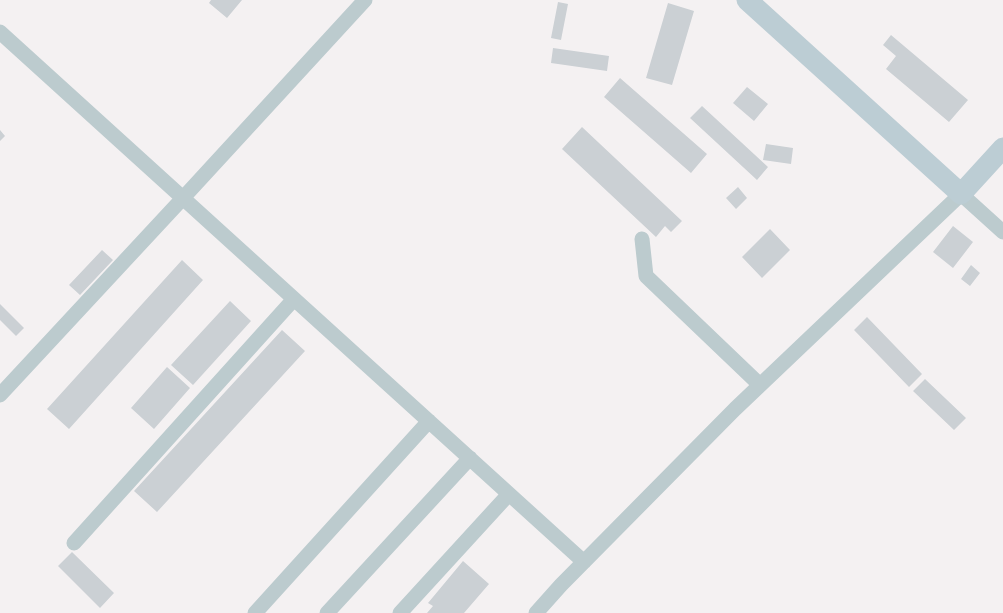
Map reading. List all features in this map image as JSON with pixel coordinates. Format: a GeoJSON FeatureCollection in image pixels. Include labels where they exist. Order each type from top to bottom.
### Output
{"type":"FeatureCollection","features":[{"type":"Feature","properties":{"kind":"street"},"geometry":{"type":"LineString","coordinates":[[0,395],[184,198],[365,0]]}},
{"type":"Feature","properties":{"kind":"street"},"geometry":{"type":"LineString","coordinates":[[747,0],[1003,232]]}},
{"type":"Feature","properties":{"kind":"street"},"geometry":{"type":"LineString","coordinates":[[0,32],[584,562]]}},
{"type":"Feature","properties":{"kind":"street"},"geometry":{"type":"LineString","coordinates":[[536,613],[561,584],[735,409],[961,194],[1003,148]]}},
{"type":"Feature","properties":{"kind":"street"},"geometry":{"type":"LineString","coordinates":[[642,239],[646,276],[760,385]]}},
{"type":"Feature","properties":{"kind":"street"},"geometry":{"type":"LineString","coordinates":[[74,543],[294,298]]}},
{"type":"Feature","properties":{"kind":"street"},"geometry":{"type":"LineString","coordinates":[[255,613],[429,421]]}},
{"type":"Feature","properties":{"kind":"street"},"geometry":{"type":"LineString","coordinates":[[327,613],[470,458]]}},
{"type":"Feature","properties":{"kind":"street"},"geometry":{"type":"LineString","coordinates":[[400,613],[509,494]]}},
{"type":"Feature","properties":{"kind":"building"},"geometry":{"type":"Polygon","coordinates":[[[211,0],[242,0],[227,18],[209,3],[211,0]]]}},
{"type":"Feature","properties":{"kind":"building"},"geometry":{"type":"Polygon","coordinates":[[[558,2],[568,4],[561,40],[551,38],[558,2]]]}},
{"type":"Feature","properties":{"kind":"building"},"geometry":{"type":"Polygon","coordinates":[[[668,3],[694,11],[672,85],[646,78],[668,3]]]}},
{"type":"Feature","properties":{"kind":"building"},"geometry":{"type":"Polygon","coordinates":[[[891,35],[968,100],[949,122],[886,69],[896,56],[883,45],[891,35]]]}},
{"type":"Feature","properties":{"kind":"building"},"geometry":{"type":"Polygon","coordinates":[[[553,48],[609,56],[607,71],[551,63],[553,48]]]}},
{"type":"Feature","properties":{"kind":"building"},"geometry":{"type":"Polygon","coordinates":[[[620,78],[707,154],[691,173],[604,97],[620,78]]]}},
{"type":"Feature","properties":{"kind":"building"},"geometry":{"type":"Polygon","coordinates":[[[747,87],[768,104],[754,121],[733,103],[747,87]]]}},
{"type":"Feature","properties":{"kind":"building"},"geometry":{"type":"Polygon","coordinates":[[[702,106],[768,167],[757,180],[690,118],[702,106]]]}},
{"type":"Feature","properties":{"kind":"building"},"geometry":{"type":"Polygon","coordinates":[[[582,127],[682,221],[671,232],[665,226],[656,237],[562,149],[582,127]]]}},
{"type":"Feature","properties":{"kind":"building"},"geometry":{"type":"Polygon","coordinates":[[[0,130],[5,136],[0,141],[0,130]]]}},
{"type":"Feature","properties":{"kind":"building"},"geometry":{"type":"Polygon","coordinates":[[[766,144],[793,148],[791,164],[763,160],[766,144]]]}},
{"type":"Feature","properties":{"kind":"building"},"geometry":{"type":"Polygon","coordinates":[[[738,187],[747,198],[736,209],[726,198],[738,187]]]}},
{"type":"Feature","properties":{"kind":"building"},"geometry":{"type":"Polygon","coordinates":[[[953,226],[973,242],[953,268],[933,252],[953,226]]]}},
{"type":"Feature","properties":{"kind":"building"},"geometry":{"type":"Polygon","coordinates":[[[770,229],[790,250],[762,278],[742,257],[770,229]]]}},
{"type":"Feature","properties":{"kind":"building"},"geometry":{"type":"Polygon","coordinates":[[[102,250],[113,260],[80,295],[69,285],[102,250]]]}},
{"type":"Feature","properties":{"kind":"building"},"geometry":{"type":"Polygon","coordinates":[[[182,260],[203,280],[69,429],[47,409],[182,260]]]}},
{"type":"Feature","properties":{"kind":"building"},"geometry":{"type":"Polygon","coordinates":[[[971,265],[980,273],[970,286],[961,279],[971,265]]]}},
{"type":"Feature","properties":{"kind":"building"},"geometry":{"type":"Polygon","coordinates":[[[230,301],[251,321],[193,385],[171,365],[230,301]]]}},
{"type":"Feature","properties":{"kind":"building"},"geometry":{"type":"Polygon","coordinates":[[[0,304],[24,328],[16,336],[0,320],[0,304]]]}},
{"type":"Feature","properties":{"kind":"building"},"geometry":{"type":"Polygon","coordinates":[[[867,317],[922,374],[909,387],[854,330],[867,317]]]}},
{"type":"Feature","properties":{"kind":"building"},"geometry":{"type":"Polygon","coordinates":[[[282,330],[305,351],[157,512],[134,491],[282,330]]]}},
{"type":"Feature","properties":{"kind":"building"},"geometry":{"type":"Polygon","coordinates":[[[167,367],[190,388],[154,429],[131,408],[167,367]]]}},
{"type":"Feature","properties":{"kind":"building"},"geometry":{"type":"Polygon","coordinates":[[[925,379],[966,418],[954,430],[913,391],[925,379]]]}},
{"type":"Feature","properties":{"kind":"building"},"geometry":{"type":"Polygon","coordinates":[[[72,552],[114,593],[100,608],[58,566],[72,552]]]}},
{"type":"Feature","properties":{"kind":"building"},"geometry":{"type":"Polygon","coordinates":[[[463,561],[489,584],[464,613],[427,613],[433,606],[428,603],[463,561]]]}}]}
